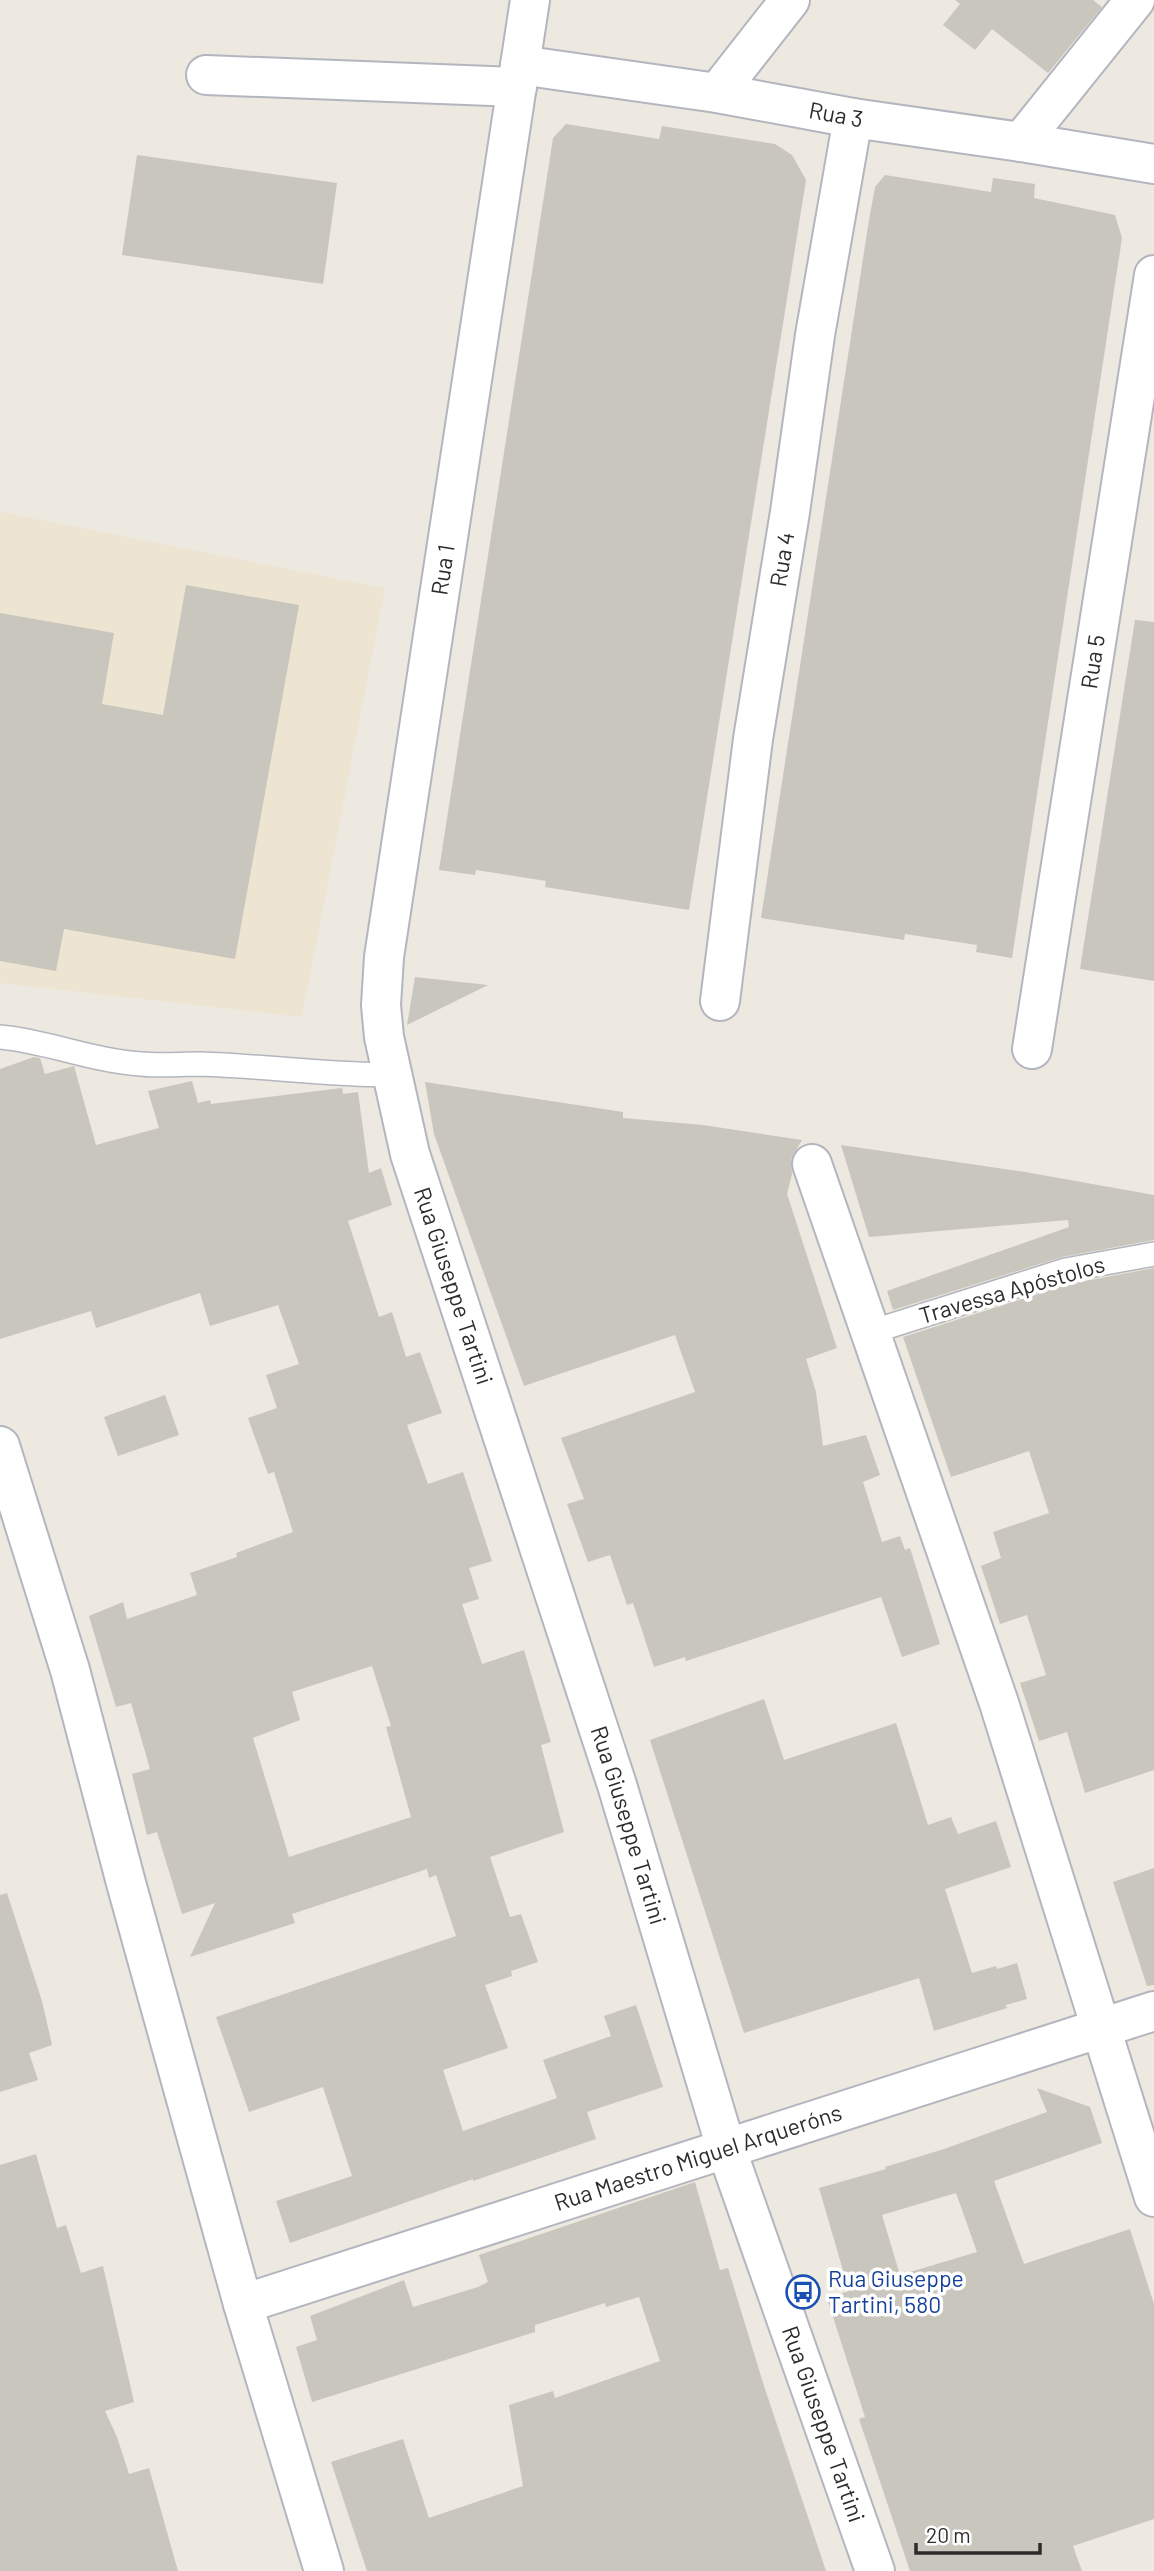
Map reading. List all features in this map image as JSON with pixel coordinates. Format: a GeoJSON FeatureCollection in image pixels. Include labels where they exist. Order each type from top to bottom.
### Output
{"type":"FeatureCollection","features":[{"type":"Feature","properties":{"kind":"street","name":"Rua 1"},"geometry":{"type":"LineString","coordinates":[[391,1075],[381,1005],[384,957],[530,0]]}},
{"type":"Feature","properties":{"kind":"street"},"geometry":{"type":"LineString","coordinates":[[717,93],[790,0]]}},
{"type":"Feature","properties":{"kind":"street"},"geometry":{"type":"LineString","coordinates":[[1021,142],[1135,0]]}},
{"type":"Feature","properties":{"kind":"street","name":"Rua 3"},"geometry":{"type":"LineString","coordinates":[[206,75],[519,76],[717,93],[853,118],[1154,164]]}},
{"type":"Feature","properties":{"kind":"street","name":"Rua 4"},"geometry":{"type":"LineString","coordinates":[[720,1001],[753,740],[815,335],[853,118]]}},
{"type":"Feature","properties":{"kind":"street","name":"Rua 5"},"geometry":{"type":"LineString","coordinates":[[1032,1048],[1154,275]]}},
{"type":"Feature","properties":{"kind":"street","name":"Rua Giuseppe Tartini"},"geometry":{"type":"LineString","coordinates":[[391,1075],[414,1167],[617,1785],[726,2148],[875,2571]]}},
{"type":"Feature","properties":{"kind":"street"},"geometry":{"type":"LineString","coordinates":[[812,1164],[999,1703],[1154,2197]]}},
{"type":"Feature","properties":{"kind":"street"},"geometry":{"type":"LineString","coordinates":[[0,1446],[70,1670],[125,1883],[243,2304],[324,2571]]}},
{"type":"Feature","properties":{"kind":"street","name":"Rua Maestro Miguel Arqueróns"},"geometry":{"type":"LineString","coordinates":[[243,2304],[1154,2011]]}},
{"type":"Feature","properties":{"kind":"lane"},"geometry":{"type":"LineString","coordinates":[[0,1037],[15,1038],[68,1053],[140,1065],[201,1064],[342,1075],[391,1075]]}},
{"type":"Feature","properties":{"kind":"lane","name":"Travessa Apóstolos"},"geometry":{"type":"LineString","coordinates":[[871,1332],[1066,1270],[1154,1254]]}},
{"type":"Feature","properties":{"kind":"shaded area"},"geometry":{"type":"Polygon","coordinates":[[[0,512],[385,588],[302,1017],[0,983],[0,512]]]}},
{"type":"Feature","properties":{"kind":"building"},"geometry":{"type":"Polygon","coordinates":[[[955,0],[1093,0],[1102,7],[1048,73],[992,29],[975,50],[943,25],[960,4],[955,0]]]}},
{"type":"Feature","properties":{"kind":"building"},"geometry":{"type":"Polygon","coordinates":[[[566,124],[659,139],[662,126],[775,144],[792,155],[806,180],[689,910],[545,887],[546,881],[476,870],[475,875],[439,870],[553,138],[566,124]]]}},
{"type":"Feature","properties":{"kind":"building"},"geometry":{"type":"Polygon","coordinates":[[[137,155],[337,183],[323,284],[122,255],[137,155]]]}},
{"type":"Feature","properties":{"kind":"building"},"geometry":{"type":"Polygon","coordinates":[[[885,175],[991,192],[993,178],[1035,184],[1034,198],[1115,215],[1122,238],[1012,958],[976,952],[977,945],[905,934],[904,940],[761,918],[869,220],[875,187],[885,175]]]}},
{"type":"Feature","properties":{"kind":"building"},"geometry":{"type":"Polygon","coordinates":[[[186,585],[299,605],[235,959],[64,929],[56,971],[0,961],[0,613],[114,633],[102,704],[163,715],[186,585]]]}},
{"type":"Feature","properties":{"kind":"building"},"geometry":{"type":"Polygon","coordinates":[[[1135,620],[1154,622],[1154,981],[1080,969],[1135,620]]]}},
{"type":"Feature","properties":{"kind":"building"},"geometry":{"type":"Polygon","coordinates":[[[415,977],[488,985],[407,1025],[415,977]]]}},
{"type":"Feature","properties":{"kind":"building"},"geometry":{"type":"Polygon","coordinates":[[[34,1057],[40,1058],[45,1074],[74,1066],[96,1145],[159,1128],[148,1091],[192,1081],[198,1103],[210,1100],[211,1104],[342,1088],[343,1094],[358,1092],[369,1173],[381,1168],[392,1205],[348,1221],[379,1317],[392,1312],[406,1357],[420,1352],[442,1413],[407,1425],[428,1484],[463,1472],[492,1561],[469,1568],[479,1599],[462,1604],[482,1664],[524,1650],[551,1742],[541,1745],[564,1832],[490,1857],[510,1917],[521,1914],[538,1962],[511,1971],[512,1976],[485,1985],[508,2048],[443,2070],[463,2131],[557,2098],[543,2060],[611,2036],[604,2016],[636,2005],[663,2087],[587,2112],[596,2139],[290,2243],[276,2201],[352,2176],[323,2087],[249,2112],[216,2017],[456,1936],[436,1875],[429,1878],[427,1869],[292,1914],[295,1923],[190,1957],[215,1903],[182,1914],[157,1832],[147,1835],[132,1774],[150,1769],[131,1703],[116,1707],[89,1616],[123,1602],[127,1619],[197,1595],[190,1573],[237,1557],[236,1553],[293,1532],[274,1472],[268,1474],[248,1418],[277,1408],[266,1375],[299,1364],[278,1305],[210,1326],[200,1293],[96,1328],[91,1311],[0,1339],[0,1069],[34,1057]],[[372,1666],[292,1692],[300,1720],[253,1738],[289,1857],[411,1817],[386,1727],[391,1726],[372,1666]]]}},
{"type":"Feature","properties":{"kind":"building"},"geometry":{"type":"Polygon","coordinates":[[[425,1082],[623,1112],[623,1118],[703,1125],[802,1140],[791,1159],[792,1174],[787,1194],[837,1348],[806,1359],[816,1392],[823,1446],[866,1435],[880,1475],[863,1482],[882,1542],[900,1536],[905,1550],[910,1548],[940,1644],[902,1657],[881,1597],[686,1661],[685,1657],[654,1667],[633,1603],[627,1605],[610,1555],[588,1562],[567,1504],[584,1499],[561,1438],[695,1392],[675,1335],[524,1386],[434,1134],[425,1082]]]}},
{"type":"Feature","properties":{"kind":"building"},"geometry":{"type":"Polygon","coordinates":[[[841,1145],[1025,1172],[1154,1195],[1154,1240],[1062,1257],[893,1310],[887,1291],[1069,1227],[1068,1220],[869,1237],[841,1145]]]}},
{"type":"Feature","properties":{"kind":"building"},"geometry":{"type":"Polygon","coordinates":[[[1154,1268],[1154,1770],[1085,1793],[1067,1732],[1039,1741],[1020,1683],[1046,1675],[1027,1615],[1000,1624],[981,1566],[1001,1558],[993,1532],[1049,1513],[1029,1451],[951,1477],[903,1337],[1069,1284],[1154,1268]]]}},
{"type":"Feature","properties":{"kind":"building"},"geometry":{"type":"Polygon","coordinates":[[[165,1395],[179,1435],[118,1456],[104,1417],[165,1395]]]}},
{"type":"Feature","properties":{"kind":"building"},"geometry":{"type":"Polygon","coordinates":[[[764,1699],[784,1760],[896,1723],[928,1825],[951,1817],[958,1834],[996,1821],[1011,1867],[945,1889],[972,1973],[1017,1963],[1027,1999],[934,2031],[919,1978],[744,2033],[650,1740],[764,1699]]]}},
{"type":"Feature","properties":{"kind":"building"},"geometry":{"type":"Polygon","coordinates":[[[1154,1868],[1154,1985],[1147,1986],[1113,1882],[1154,1868]]]}},
{"type":"Feature","properties":{"kind":"building"},"geometry":{"type":"Polygon","coordinates":[[[7,1893],[42,2001],[52,2045],[29,2053],[38,2080],[0,2092],[0,1895],[7,1893]]]}},
{"type":"Feature","properties":{"kind":"building"},"geometry":{"type":"Polygon","coordinates":[[[1037,2088],[1090,2107],[1102,2143],[994,2181],[1024,2264],[1130,2229],[1154,2304],[1154,2519],[1073,2546],[1082,2571],[910,2571],[859,2419],[865,2417],[827,2298],[849,2291],[819,2188],[886,2169],[885,2167],[1047,2112],[1037,2088]],[[956,2193],[882,2215],[900,2275],[977,2252],[956,2193]]]}},
{"type":"Feature","properties":{"kind":"building"},"geometry":{"type":"Polygon","coordinates":[[[36,2154],[57,2228],[66,2225],[81,2273],[103,2266],[134,2402],[105,2411],[129,2474],[149,2468],[178,2571],[0,2571],[0,2165],[36,2154]]]}},
{"type":"Feature","properties":{"kind":"building"},"geometry":{"type":"Polygon","coordinates":[[[695,2182],[720,2270],[728,2268],[826,2571],[367,2571],[331,2462],[403,2439],[429,2518],[523,2486],[509,2405],[553,2391],[555,2398],[660,2361],[639,2297],[606,2307],[605,2303],[535,2325],[535,2332],[312,2402],[296,2347],[317,2340],[310,2316],[404,2280],[413,2307],[478,2287],[488,2282],[479,2255],[695,2182]]]}},
{"type":"Feature","properties":{"kind":"place","name":"Rua Giuseppe Tartini, 580"},"geometry":{"type":"Point","coordinates":[803,2292]}}]}
